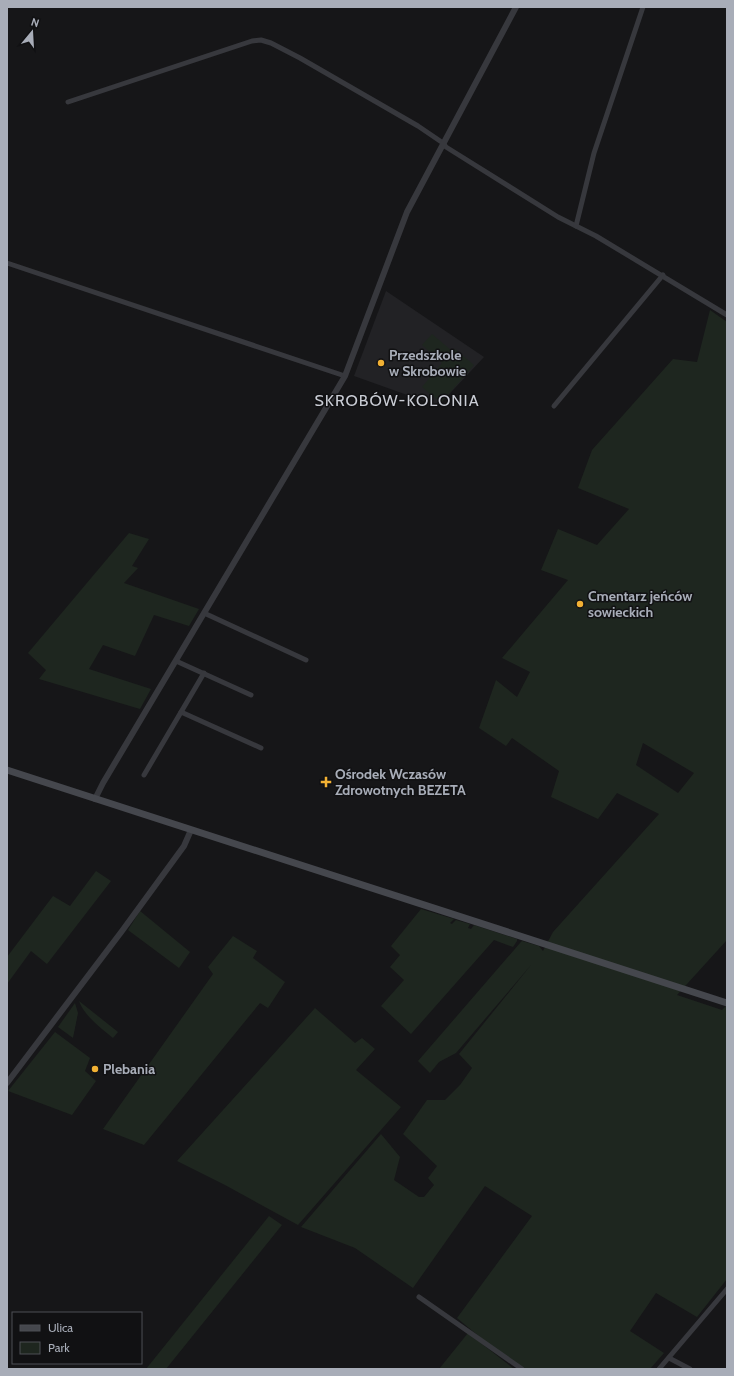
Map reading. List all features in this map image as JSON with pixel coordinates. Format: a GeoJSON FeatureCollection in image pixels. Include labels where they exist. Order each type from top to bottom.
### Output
{"type":"FeatureCollection","features":[{"type":"Feature","properties":{"kind":"main road"},"geometry":{"type":"LineString","coordinates":[[7,770],[727,1003]]}},
{"type":"Feature","properties":{"kind":"street"},"geometry":{"type":"LineString","coordinates":[[95,799],[100,787],[345,376],[398,233],[443,143],[516,7]]}},
{"type":"Feature","properties":{"kind":"street"},"geometry":{"type":"LineString","coordinates":[[576,226],[594,153],[643,7]]}},
{"type":"Feature","properties":{"kind":"street"},"geometry":{"type":"LineString","coordinates":[[68,102],[252,40],[261,40],[277,46],[418,126],[443,143],[446,147],[540,206],[663,275],[727,315]]}},
{"type":"Feature","properties":{"kind":"street"},"geometry":{"type":"LineString","coordinates":[[7,263],[345,376]]}},
{"type":"Feature","properties":{"kind":"street"},"geometry":{"type":"LineString","coordinates":[[554,406],[663,275]]}},
{"type":"Feature","properties":{"kind":"street"},"geometry":{"type":"LineString","coordinates":[[204,613],[306,660]]}},
{"type":"Feature","properties":{"kind":"street"},"geometry":{"type":"LineString","coordinates":[[176,660],[251,695]]}},
{"type":"Feature","properties":{"kind":"street"},"geometry":{"type":"LineString","coordinates":[[144,775],[204,672]]}},
{"type":"Feature","properties":{"kind":"street"},"geometry":{"type":"LineString","coordinates":[[181,712],[260,748]]}},
{"type":"Feature","properties":{"kind":"street"},"geometry":{"type":"LineString","coordinates":[[7,1083],[184,846],[191,830]]}},
{"type":"Feature","properties":{"kind":"street"},"geometry":{"type":"LineString","coordinates":[[659,1369],[727,1289]]}},
{"type":"Feature","properties":{"kind":"street"},"geometry":{"type":"LineString","coordinates":[[420,1297],[522,1369]]}},
{"type":"Feature","properties":{"kind":"street"},"geometry":{"type":"LineString","coordinates":[[669,1358],[690,1369]]}},
{"type":"Feature","properties":{"kind":"shaded area"},"geometry":{"type":"Polygon","coordinates":[[[386,291],[484,357],[438,406],[354,376],[386,291]]]}},
{"type":"Feature","properties":{"kind":"green space"},"geometry":{"type":"Polygon","coordinates":[[[710,310],[727,322],[727,940],[677,995],[722,1010],[727,1005],[727,1279],[697,1317],[656,1293],[630,1331],[664,1353],[650,1369],[518,1369],[457,1318],[532,1216],[485,1186],[413,1288],[355,1248],[301,1227],[381,1134],[400,1157],[394,1180],[419,1197],[424,1197],[434,1185],[428,1178],[437,1166],[403,1134],[427,1100],[445,1100],[460,1085],[472,1068],[459,1054],[531,965],[456,1053],[439,1062],[430,1073],[418,1061],[522,941],[539,946],[543,951],[553,932],[659,814],[617,793],[598,819],[551,797],[559,771],[512,738],[506,746],[479,728],[496,680],[517,697],[530,672],[502,658],[568,580],[541,570],[558,529],[597,545],[629,509],[578,488],[592,450],[673,359],[697,362],[710,310]],[[643,743],[636,765],[678,793],[694,773],[643,743]]]}},
{"type":"Feature","properties":{"kind":"green space"},"geometry":{"type":"Polygon","coordinates":[[[432,334],[452,351],[455,349],[474,365],[441,403],[422,387],[442,363],[422,345],[432,334]]]}},
{"type":"Feature","properties":{"kind":"green space"},"geometry":{"type":"Polygon","coordinates":[[[129,533],[149,539],[132,566],[138,568],[124,583],[199,609],[189,626],[154,615],[135,656],[103,645],[89,669],[151,689],[140,709],[39,679],[46,670],[28,653],[129,533]]]}},
{"type":"Feature","properties":{"kind":"green space"},"geometry":{"type":"Polygon","coordinates":[[[96,871],[111,881],[47,964],[31,951],[7,984],[7,957],[53,896],[70,906],[96,871]]]}},
{"type":"Feature","properties":{"kind":"green space"},"geometry":{"type":"Polygon","coordinates":[[[421,909],[454,919],[450,923],[452,924],[456,920],[470,924],[468,928],[471,929],[474,925],[517,939],[517,941],[513,947],[494,940],[411,1034],[381,1006],[404,980],[390,967],[400,955],[391,946],[421,909]]]}},
{"type":"Feature","properties":{"kind":"green space"},"geometry":{"type":"Polygon","coordinates":[[[140,911],[190,952],[179,968],[128,930],[140,911]]]}},
{"type":"Feature","properties":{"kind":"green space"},"geometry":{"type":"Polygon","coordinates":[[[233,936],[257,951],[253,958],[285,982],[268,1008],[260,1003],[144,1145],[103,1129],[213,974],[208,967],[233,936]]]}},
{"type":"Feature","properties":{"kind":"green space"},"geometry":{"type":"Polygon","coordinates":[[[79,1001],[118,1032],[113,1038],[89,1017],[79,1001]]]}},
{"type":"Feature","properties":{"kind":"green space"},"geometry":{"type":"Polygon","coordinates":[[[75,1003],[78,1013],[73,1038],[58,1027],[75,1003]]]}},
{"type":"Feature","properties":{"kind":"green space"},"geometry":{"type":"Polygon","coordinates":[[[315,1008],[355,1043],[362,1038],[375,1049],[356,1070],[401,1107],[298,1225],[225,1185],[177,1161],[315,1008]]]}},
{"type":"Feature","properties":{"kind":"green space"},"geometry":{"type":"Polygon","coordinates":[[[55,1032],[90,1058],[85,1071],[96,1081],[72,1115],[8,1091],[55,1032]]]}},
{"type":"Feature","properties":{"kind":"green space"},"geometry":{"type":"Polygon","coordinates":[[[269,1216],[282,1225],[166,1369],[146,1369],[269,1216]]]}},
{"type":"Feature","properties":{"kind":"green space"},"geometry":{"type":"Polygon","coordinates":[[[468,1333],[514,1369],[439,1369],[468,1333]]]}},
{"type":"Feature","properties":{"kind":"place","name":"Przedszkole w Skrobowie"},"geometry":{"type":"Point","coordinates":[381,363]}},
{"type":"Feature","properties":{"kind":"place","name":"Cmentarz jeńców sowieckich"},"geometry":{"type":"Point","coordinates":[580,604]}},
{"type":"Feature","properties":{"kind":"place","name":"Ośrodek Wczasów Zdrowotnych BEZETA"},"geometry":{"type":"Point","coordinates":[326,782]}},
{"type":"Feature","properties":{"kind":"place","name":"Plebania"},"geometry":{"type":"Point","coordinates":[95,1069]}},
{"type":"Feature","properties":{"kind":"district","name":"SKROBÓW-KOLONIA"},"geometry":{"type":"Point","coordinates":[397,400]}}]}
